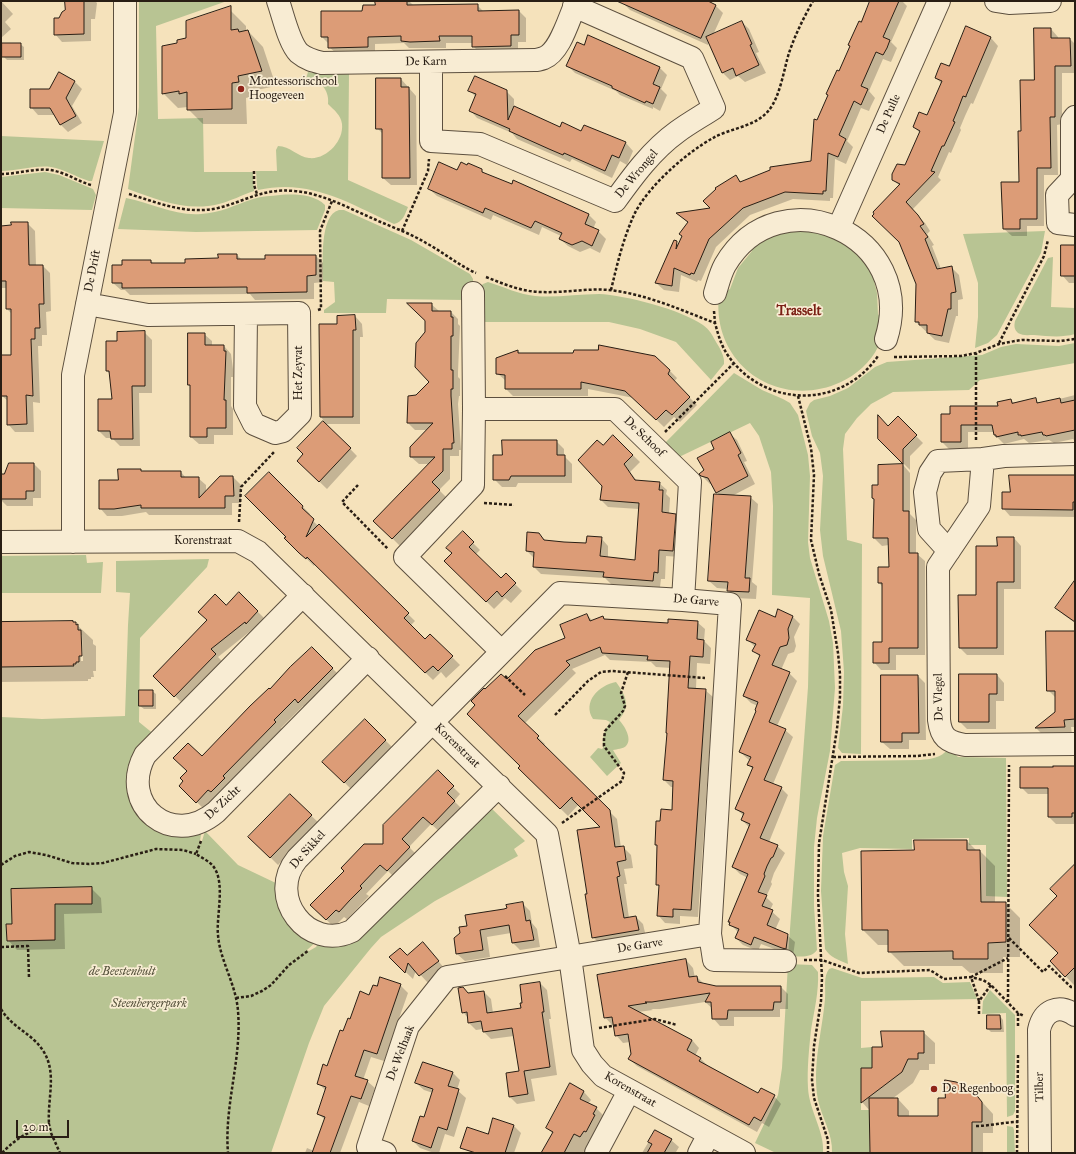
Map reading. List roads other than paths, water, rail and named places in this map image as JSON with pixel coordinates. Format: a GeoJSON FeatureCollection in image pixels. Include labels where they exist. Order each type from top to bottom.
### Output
{"type":"FeatureCollection","features":[{"type":"Feature","properties":{"kind":"street","name":"De Drift"},"geometry":{"type":"LineString","coordinates":[[74,542],[73,375],[125,112],[125,1]]}},
{"type":"Feature","properties":{"kind":"street","name":"De Karn"},"geometry":{"type":"LineString","coordinates":[[278,1],[292,42],[298,52],[304,57],[322,63],[534,60],[544,58],[554,50],[560,40],[576,3]]}},
{"type":"Feature","properties":{"kind":"street","name":"De Pulle"},"geometry":{"type":"LineString","coordinates":[[839,227],[939,1]]}},
{"type":"Feature","properties":{"kind":"street"},"geometry":{"type":"LineString","coordinates":[[996,1],[1010,3],[1050,1]]}},
{"type":"Feature","properties":{"kind":"street","name":"De Wrongel"},"geometry":{"type":"LineString","coordinates":[[431,62],[431,141],[480,144],[615,201],[633,176],[664,143],[677,132],[714,108],[692,58],[576,3]]}},
{"type":"Feature","properties":{"kind":"street"},"geometry":{"type":"LineString","coordinates":[[1066,224],[1057,195],[1072,179],[1072,121],[1075,117]]}},
{"type":"Feature","properties":{"kind":"street"},"geometry":{"type":"LineString","coordinates":[[715,294],[725,265],[732,254],[751,236],[762,230],[780,223],[800,220],[819,222],[839,227],[865,246],[873,256],[886,279],[890,292],[891,306],[886,350]]}},
{"type":"Feature","properties":{"kind":"street"},"geometry":{"type":"LineString","coordinates":[[473,293],[473,485],[405,557],[496,656]]}},
{"type":"Feature","properties":{"kind":"street"},"geometry":{"type":"LineString","coordinates":[[87,304],[148,315],[246,314]]}},
{"type":"Feature","properties":{"kind":"street","name":"Het Zeyvat"},"geometry":{"type":"LineString","coordinates":[[246,314],[299,314],[300,414],[283,431],[275,433],[254,424],[245,406],[246,314]]}},
{"type":"Feature","properties":{"kind":"street","name":"De Schoof"},"geometry":{"type":"LineString","coordinates":[[474,409],[615,409],[690,482],[683,600]]}},
{"type":"Feature","properties":{"kind":"street"},"geometry":{"type":"LineString","coordinates":[[949,551],[929,530],[925,492],[930,473],[938,461],[979,460],[1004,456],[1075,454]]}},
{"type":"Feature","properties":{"kind":"street","name":"De Vlegel"},"geometry":{"type":"LineString","coordinates":[[979,460],[979,506],[938,567],[939,720],[942,732],[948,741],[955,744],[965,745],[1075,744]]}},
{"type":"Feature","properties":{"kind":"street","name":"Korenstraat"},"geometry":{"type":"LineString","coordinates":[[1,542],[238,541],[258,552],[547,834],[570,957],[583,1050],[592,1064],[603,1076],[629,1091],[704,1144],[744,1153]]}},
{"type":"Feature","properties":{"kind":"street","name":"De Garve"},"geometry":{"type":"LineString","coordinates":[[432,721],[560,592],[730,604],[710,934],[714,960],[785,961]]}},
{"type":"Feature","properties":{"kind":"street","name":"De Zicht"},"geometry":{"type":"LineString","coordinates":[[303,595],[145,755],[140,764],[137,778],[139,794],[143,803],[156,818],[176,826],[187,826],[204,821],[216,812],[368,658]]}},
{"type":"Feature","properties":{"kind":"street","name":"De Sikkel"},"geometry":{"type":"LineString","coordinates":[[432,721],[292,865],[286,886],[288,903],[302,923],[314,932],[330,936],[345,934],[358,926],[499,786]]}},
{"type":"Feature","properties":{"kind":"street","name":"De Garve"},"geometry":{"type":"LineString","coordinates":[[570,957],[710,934]]}},
{"type":"Feature","properties":{"kind":"street","name":"De Welhaak"},"geometry":{"type":"LineString","coordinates":[[385,1153],[368,1147],[408,1026],[447,978],[570,957]]}},
{"type":"Feature","properties":{"kind":"street","name":"Tilber"},"geometry":{"type":"LineString","coordinates":[[1040,1153],[1039,1030],[1041,1022],[1043,1017],[1051,1011],[1060,1009],[1069,1011],[1075,1015]]}},
{"type":"Feature","properties":{"kind":"street"},"geometry":{"type":"LineString","coordinates":[[596,1153],[629,1091]]}},
{"type":"Feature","properties":{"kind":"place","name":"Montessorischool Hoogeveen"},"geometry":{"type":"Point","coordinates":[241,89]}},
{"type":"Feature","properties":{"kind":"place","name":"De Regenboog"},"geometry":{"type":"Point","coordinates":[934,1089]}},
{"type":"Feature","properties":{"kind":"district","name":"Trasselt"},"geometry":{"type":"Point","coordinates":[799,312]}},
{"type":"Feature","properties":{"kind":"park label","name":"de Beestenbult"},"geometry":{"type":"Point","coordinates":[122,972]}},
{"type":"Feature","properties":{"kind":"park label","name":"Steenbergerpark"},"geometry":{"type":"Point","coordinates":[149,1004]}}]}
